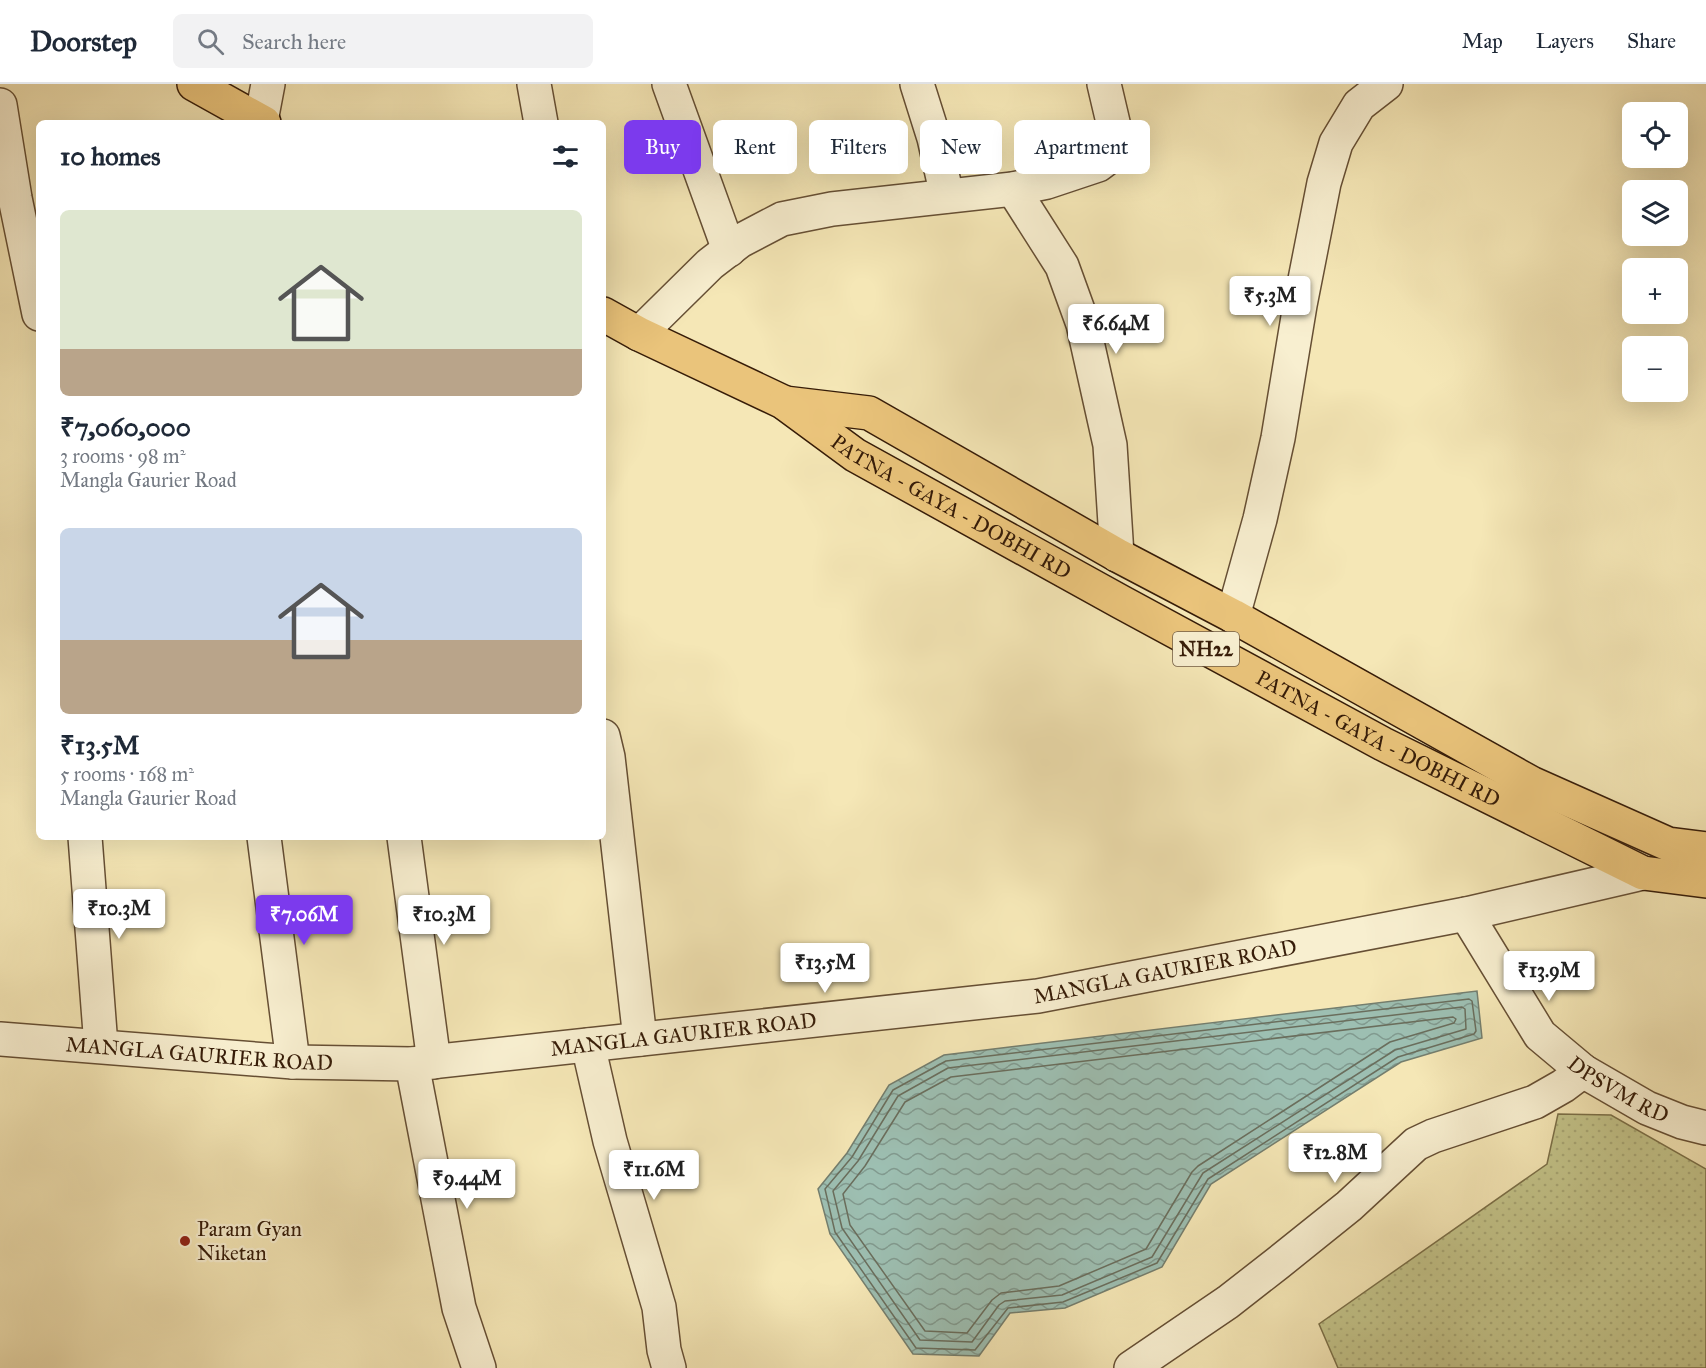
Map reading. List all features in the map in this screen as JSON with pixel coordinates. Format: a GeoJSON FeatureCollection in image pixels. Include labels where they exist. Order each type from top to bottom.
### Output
{"type":"FeatureCollection","features":[{"type":"Feature","properties":{"kind":"main road"},"geometry":{"type":"LineString","coordinates":[[194,84],[258,120]]}},
{"type":"Feature","properties":{"kind":"main road","name":"PATNA - GAYA - DOBHI RD"},"geometry":{"type":"LineString","coordinates":[[606,316],[639,334],[783,402],[855,455],[1383,744],[1643,873],[1706,881]]}},
{"type":"Feature","properties":{"kind":"main road","name":"PATNA - GAYA - DOBHI RD"},"geometry":{"type":"LineString","coordinates":[[783,402],[868,413],[1118,555],[1233,616],[1531,783],[1668,844],[1706,849]]}},
{"type":"Feature","properties":{"kind":"street"},"geometry":{"type":"LineString","coordinates":[[262,120],[268,84]]}},
{"type":"Feature","properties":{"kind":"street"},"geometry":{"type":"LineString","coordinates":[[534,84],[540,120]]}},
{"type":"Feature","properties":{"kind":"street"},"geometry":{"type":"LineString","coordinates":[[669,84],[729,250]]}},
{"type":"Feature","properties":{"kind":"street"},"geometry":{"type":"LineString","coordinates":[[917,84],[934,138],[947,196]]}},
{"type":"Feature","properties":{"kind":"street"},"geometry":{"type":"LineString","coordinates":[[639,334],[710,264],[729,250],[782,219],[832,209],[1013,189],[1047,182],[1098,165],[1114,153],[1116,135],[1104,84]]}},
{"type":"Feature","properties":{"kind":"street"},"geometry":{"type":"LineString","coordinates":[[1233,616],[1260,519],[1275,450],[1300,305],[1330,163],[1336,143],[1359,105],[1386,84]]}},
{"type":"Feature","properties":{"kind":"street"},"geometry":{"type":"LineString","coordinates":[[0,105],[15,198],[36,300]]}},
{"type":"Feature","properties":{"kind":"street"},"geometry":{"type":"LineString","coordinates":[[1013,189],[1062,266],[1083,324],[1110,446],[1118,555]]}},
{"type":"Feature","properties":{"kind":"street"},"geometry":{"type":"LineString","coordinates":[[606,749],[640,1040]]}},
{"type":"Feature","properties":{"kind":"street"},"geometry":{"type":"LineString","coordinates":[[85,840],[101,1046]]}},
{"type":"Feature","properties":{"kind":"street"},"geometry":{"type":"LineString","coordinates":[[264,840],[293,1062]]}},
{"type":"Feature","properties":{"kind":"street"},"geometry":{"type":"LineString","coordinates":[[404,840],[423,1063],[459,1308],[479,1368]]}},
{"type":"Feature","properties":{"kind":"street","name":"MANGLA GAURIER ROAD"},"geometry":{"type":"LineString","coordinates":[[0,1039],[293,1062],[423,1063],[1038,996],[1466,914],[1643,873]]}},
{"type":"Feature","properties":{"kind":"street","name":"DPSVM RD"},"geometry":{"type":"LineString","coordinates":[[1466,914],[1540,1035],[1583,1071],[1647,1108],[1682,1122],[1706,1128]]}},
{"type":"Feature","properties":{"kind":"street"},"geometry":{"type":"LineString","coordinates":[[588,1045],[610,1141],[659,1307],[664,1350],[669,1368]]}},
{"type":"Feature","properties":{"kind":"street"},"geometry":{"type":"LineString","coordinates":[[1131,1368],[1228,1302],[1278,1263],[1349,1206],[1416,1144],[1433,1136],[1535,1102],[1583,1071]]}},
{"type":"Feature","properties":{"kind":"green space"},"geometry":{"type":"Polygon","coordinates":[[[1558,1114],[1611,1115],[1706,1169],[1706,1368],[1338,1368],[1319,1324],[1547,1164],[1558,1114]]]}},
{"type":"Feature","properties":{"kind":"water"},"geometry":{"type":"Polygon","coordinates":[[[1477,991],[1482,1038],[1401,1062],[1211,1184],[1162,1267],[1065,1308],[1010,1313],[979,1356],[913,1354],[830,1234],[818,1189],[847,1153],[889,1085],[944,1055],[1477,991]]]}},
{"type":"Feature","properties":{"kind":"place","name":"Param Gyan Niketan"},"geometry":{"type":"Point","coordinates":[185,1241]}}]}
